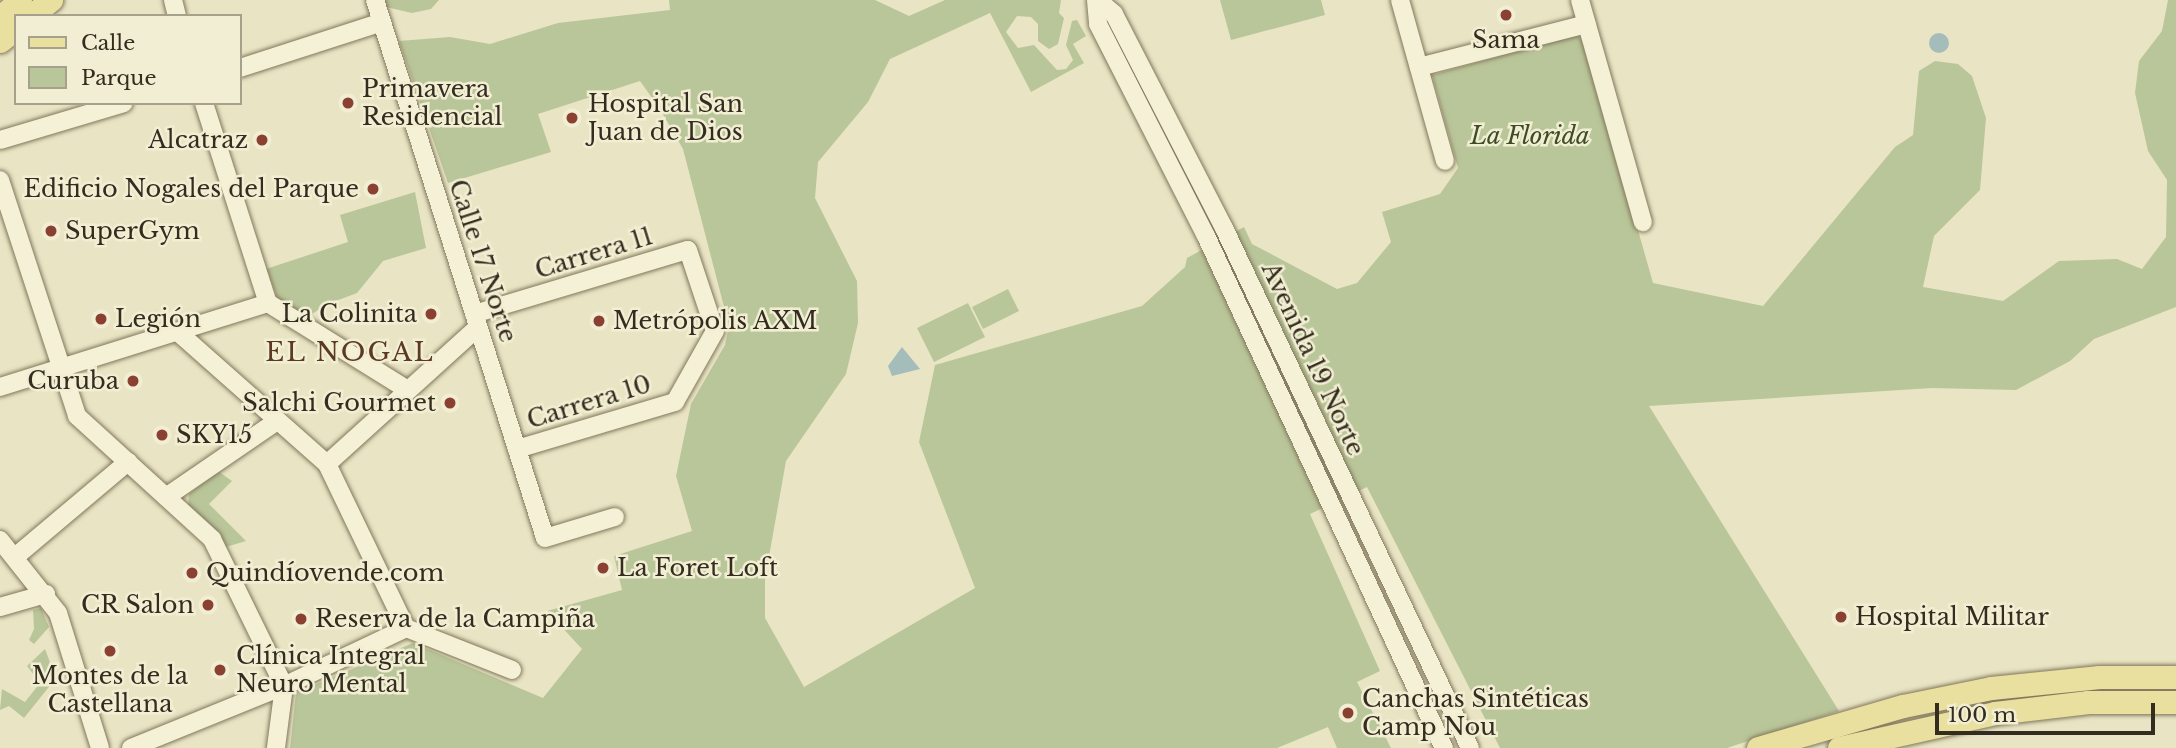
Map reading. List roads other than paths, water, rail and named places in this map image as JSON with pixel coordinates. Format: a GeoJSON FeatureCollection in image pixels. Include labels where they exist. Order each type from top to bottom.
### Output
{"type":"FeatureCollection","features":[{"type":"Feature","properties":{"kind":"main road"},"geometry":{"type":"LineString","coordinates":[[0,17],[20,0]]}},
{"type":"Feature","properties":{"kind":"main road"},"geometry":{"type":"LineString","coordinates":[[34,14],[51,0]]}},
{"type":"Feature","properties":{"kind":"main road"},"geometry":{"type":"LineString","coordinates":[[0,41],[14,30]]}},
{"type":"Feature","properties":{"kind":"main road"},"geometry":{"type":"LineString","coordinates":[[1758,748],[1903,706],[1991,688],[2099,677],[2176,677]]}},
{"type":"Feature","properties":{"kind":"main road"},"geometry":{"type":"LineString","coordinates":[[1839,748],[1994,713],[2088,702],[2176,702]]}},
{"type":"Feature","properties":{"kind":"street","name":"Calle 17 Norte"},"geometry":{"type":"LineString","coordinates":[[375,0],[545,537],[615,517]]}},
{"type":"Feature","properties":{"kind":"street","name":"Avenida 19 Norte"},"geometry":{"type":"LineString","coordinates":[[1097,0],[1114,14],[1224,228],[1470,748]]}},
{"type":"Feature","properties":{"kind":"street","name":"Avenida 19 Norte"},"geometry":{"type":"LineString","coordinates":[[1097,0],[1097,24],[1206,236],[1444,748]]}},
{"type":"Feature","properties":{"kind":"street"},"geometry":{"type":"LineString","coordinates":[[1400,0],[1445,161]]}},
{"type":"Feature","properties":{"kind":"street"},"geometry":{"type":"LineString","coordinates":[[1580,0],[1643,222]]}},
{"type":"Feature","properties":{"kind":"street"},"geometry":{"type":"LineString","coordinates":[[242,67],[382,22]]}},
{"type":"Feature","properties":{"kind":"street"},"geometry":{"type":"LineString","coordinates":[[1419,67],[1587,24]]}},
{"type":"Feature","properties":{"kind":"street"},"geometry":{"type":"LineString","coordinates":[[0,140],[117,105]]}},
{"type":"Feature","properties":{"kind":"street"},"geometry":{"type":"LineString","coordinates":[[205,105],[268,303],[406,389]]}},
{"type":"Feature","properties":{"kind":"street"},"geometry":{"type":"LineString","coordinates":[[0,180],[59,371],[77,416],[212,539],[284,686],[276,748]]}},
{"type":"Feature","properties":{"kind":"street","name":"Carrera 11"},"geometry":{"type":"LineString","coordinates":[[327,464],[476,321],[688,250],[715,331],[675,402]]}},
{"type":"Feature","properties":{"kind":"street"},"geometry":{"type":"LineString","coordinates":[[0,387],[59,371],[268,303]]}},
{"type":"Feature","properties":{"kind":"street"},"geometry":{"type":"LineString","coordinates":[[179,333],[327,464],[406,628],[512,670]]}},
{"type":"Feature","properties":{"kind":"street","name":"Carrera 10"},"geometry":{"type":"LineString","coordinates":[[517,449],[675,402]]}},
{"type":"Feature","properties":{"kind":"street"},"geometry":{"type":"LineString","coordinates":[[166,497],[277,421]]}},
{"type":"Feature","properties":{"kind":"street"},"geometry":{"type":"LineString","coordinates":[[15,557],[128,462]]}},
{"type":"Feature","properties":{"kind":"street"},"geometry":{"type":"LineString","coordinates":[[0,540],[46,594],[58,613],[100,748]]}},
{"type":"Feature","properties":{"kind":"street"},"geometry":{"type":"LineString","coordinates":[[0,607],[46,594]]}},
{"type":"Feature","properties":{"kind":"street"},"geometry":{"type":"LineString","coordinates":[[131,748],[284,686],[406,628]]}},
{"type":"Feature","properties":{"kind":"street"},"geometry":{"type":"LineString","coordinates":[[1991,688],[1994,713]]}},
{"type":"Feature","properties":{"kind":"water"},"geometry":{"type":"Polygon","coordinates":[[[1935,33],[1943,33],[1949,43],[1943,53],[1935,53],[1929,47],[1929,39],[1935,33]]]}},
{"type":"Feature","properties":{"kind":"water"},"geometry":{"type":"Polygon","coordinates":[[[902,347],[920,369],[892,376],[888,366],[902,347]]]}},
{"type":"Feature","properties":{"kind":"place","name":"Sama"},"geometry":{"type":"Point","coordinates":[1506,15]}},
{"type":"Feature","properties":{"kind":"place","name":"Primavera Residencial"},"geometry":{"type":"Point","coordinates":[348,103]}},
{"type":"Feature","properties":{"kind":"place","name":"Hospital San Juan de Dios"},"geometry":{"type":"Point","coordinates":[572,118]}},
{"type":"Feature","properties":{"kind":"place","name":"Alcatraz"},"geometry":{"type":"Point","coordinates":[262,140]}},
{"type":"Feature","properties":{"kind":"place","name":"Edificio Nogales del Parque"},"geometry":{"type":"Point","coordinates":[373,189]}},
{"type":"Feature","properties":{"kind":"place","name":"SuperGym"},"geometry":{"type":"Point","coordinates":[51,231]}},
{"type":"Feature","properties":{"kind":"place","name":"La Colinita"},"geometry":{"type":"Point","coordinates":[431,314]}},
{"type":"Feature","properties":{"kind":"place","name":"Legión"},"geometry":{"type":"Point","coordinates":[101,319]}},
{"type":"Feature","properties":{"kind":"place","name":"Metrópolis AXM"},"geometry":{"type":"Point","coordinates":[599,321]}},
{"type":"Feature","properties":{"kind":"place","name":"Curuba"},"geometry":{"type":"Point","coordinates":[133,381]}},
{"type":"Feature","properties":{"kind":"place","name":"Salchi Gourmet"},"geometry":{"type":"Point","coordinates":[450,403]}},
{"type":"Feature","properties":{"kind":"place","name":"SKY15"},"geometry":{"type":"Point","coordinates":[162,435]}},
{"type":"Feature","properties":{"kind":"place","name":"La Foret Loft"},"geometry":{"type":"Point","coordinates":[603,568]}},
{"type":"Feature","properties":{"kind":"place","name":"Quindíovende.com"},"geometry":{"type":"Point","coordinates":[192,573]}},
{"type":"Feature","properties":{"kind":"place","name":"CR Salon"},"geometry":{"type":"Point","coordinates":[208,605]}},
{"type":"Feature","properties":{"kind":"place","name":"Hospital Militar"},"geometry":{"type":"Point","coordinates":[1841,617]}},
{"type":"Feature","properties":{"kind":"place","name":"Reserva de la Campiña"},"geometry":{"type":"Point","coordinates":[301,619]}},
{"type":"Feature","properties":{"kind":"place","name":"Montes de la Castellana"},"geometry":{"type":"Point","coordinates":[110,651]}},
{"type":"Feature","properties":{"kind":"place","name":"Clínica Integral Neuro Mental"},"geometry":{"type":"Point","coordinates":[220,670]}},
{"type":"Feature","properties":{"kind":"place","name":"Canchas Sintéticas Camp Nou"},"geometry":{"type":"Point","coordinates":[1348,713]}},
{"type":"Feature","properties":{"kind":"district","name":"EL NOGAL"},"geometry":{"type":"Point","coordinates":[350,353]}},
{"type":"Feature","properties":{"kind":"park label","name":"La Florida"},"geometry":{"type":"Point","coordinates":[1530,136]}}]}
